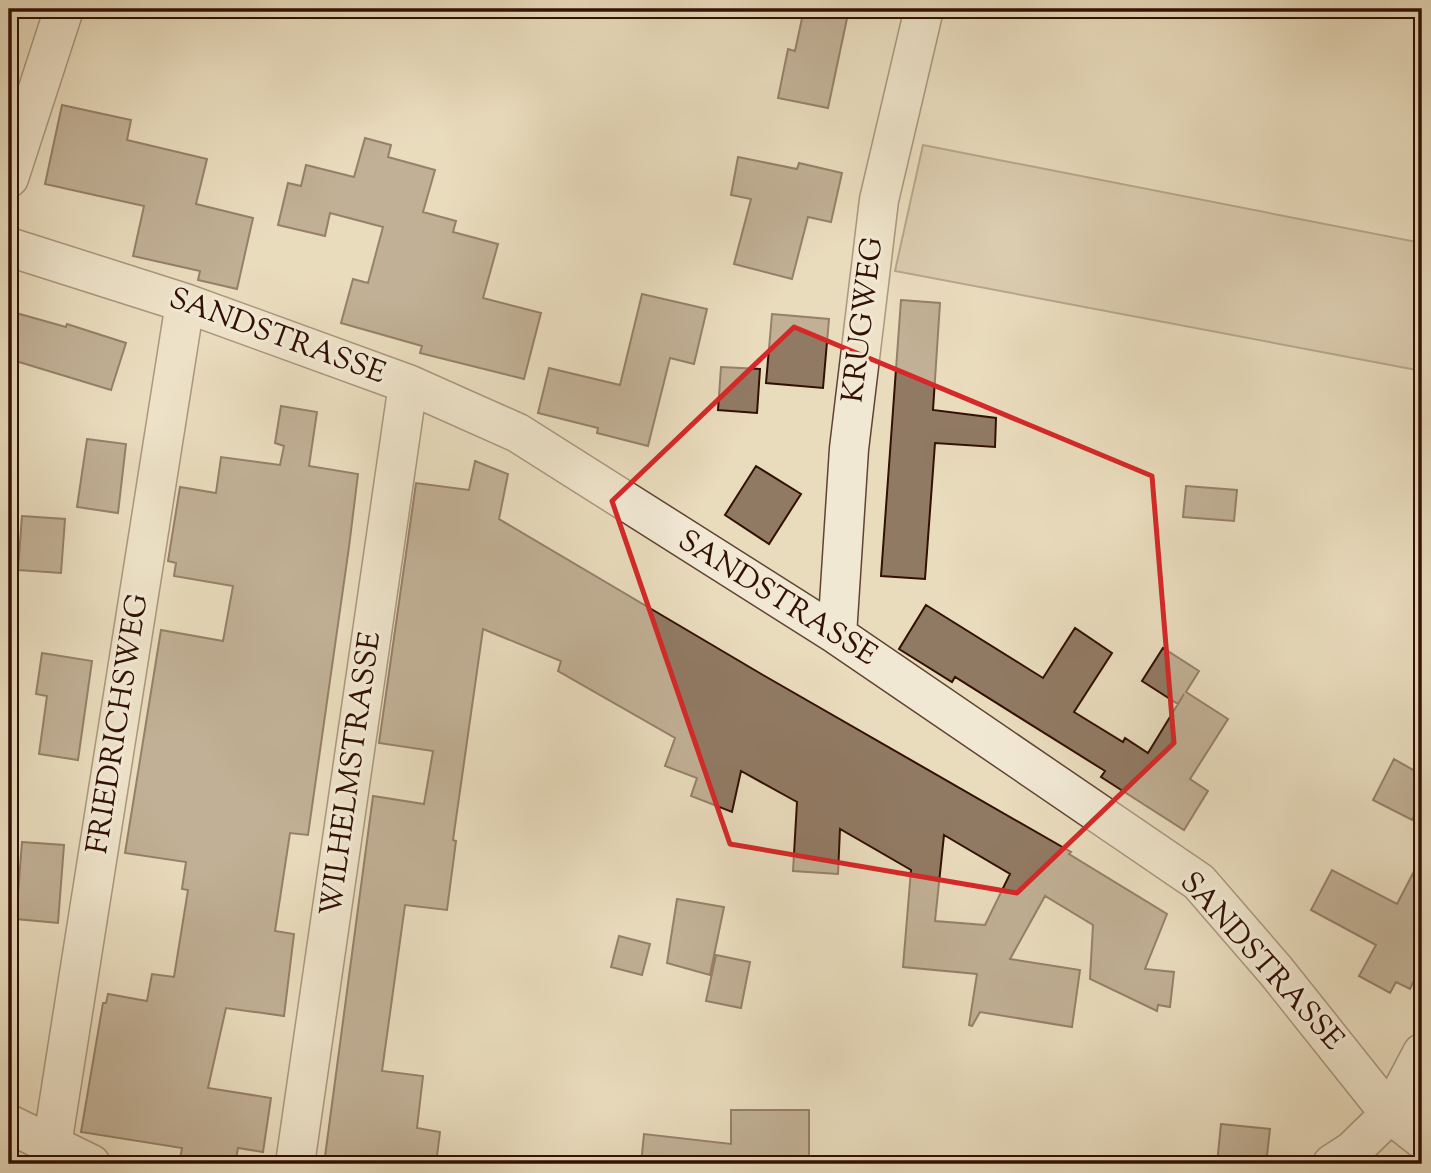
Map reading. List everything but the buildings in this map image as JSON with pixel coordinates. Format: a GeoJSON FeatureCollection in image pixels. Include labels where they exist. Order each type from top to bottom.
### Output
{"type":"FeatureCollection","features":[{"type":"Feature","properties":{"kind":"street"},"geometry":{"type":"LineString","coordinates":[[9,178],[64,9]]}},
{"type":"Feature","properties":{"kind":"street","name":"KRUGWEG"},"geometry":{"type":"LineString","coordinates":[[837,635],[849,449],[879,200],[924,9]]}},
{"type":"Feature","properties":{"kind":"street","name":"SANDSTRASSE"},"geometry":{"type":"LineString","coordinates":[[9,247],[185,303],[408,384],[518,433],[837,635],[1199,882],[1276,971],[1390,1114],[1422,1139]]}},
{"type":"Feature","properties":{"kind":"street","name":"FRIEDRICHSWEG"},"geometry":{"type":"LineString","coordinates":[[52,1145],[185,303]]}},
{"type":"Feature","properties":{"kind":"street","name":"WILHELMSTRASSE"},"geometry":{"type":"LineString","coordinates":[[295,1164],[408,384]]}},
{"type":"Feature","properties":{"kind":"street"},"geometry":{"type":"LineString","coordinates":[[1332,1164],[1352,1151],[1390,1114],[1422,1053]]}},
{"type":"Feature","properties":{"kind":"street"},"geometry":{"type":"LineString","coordinates":[[9,1124],[91,1164]]}},
{"type":"Feature","properties":{"kind":"highlighted area"},"geometry":{"type":"Polygon","coordinates":[[[794,327],[1152,476],[1174,743],[1017,893],[730,844],[612,501],[794,327]]]}},
{"type":"Feature","properties":{"kind":"shaded area"},"geometry":{"type":"Polygon","coordinates":[[[923,145],[1422,243],[1422,371],[895,271],[923,145]]]}}]}
